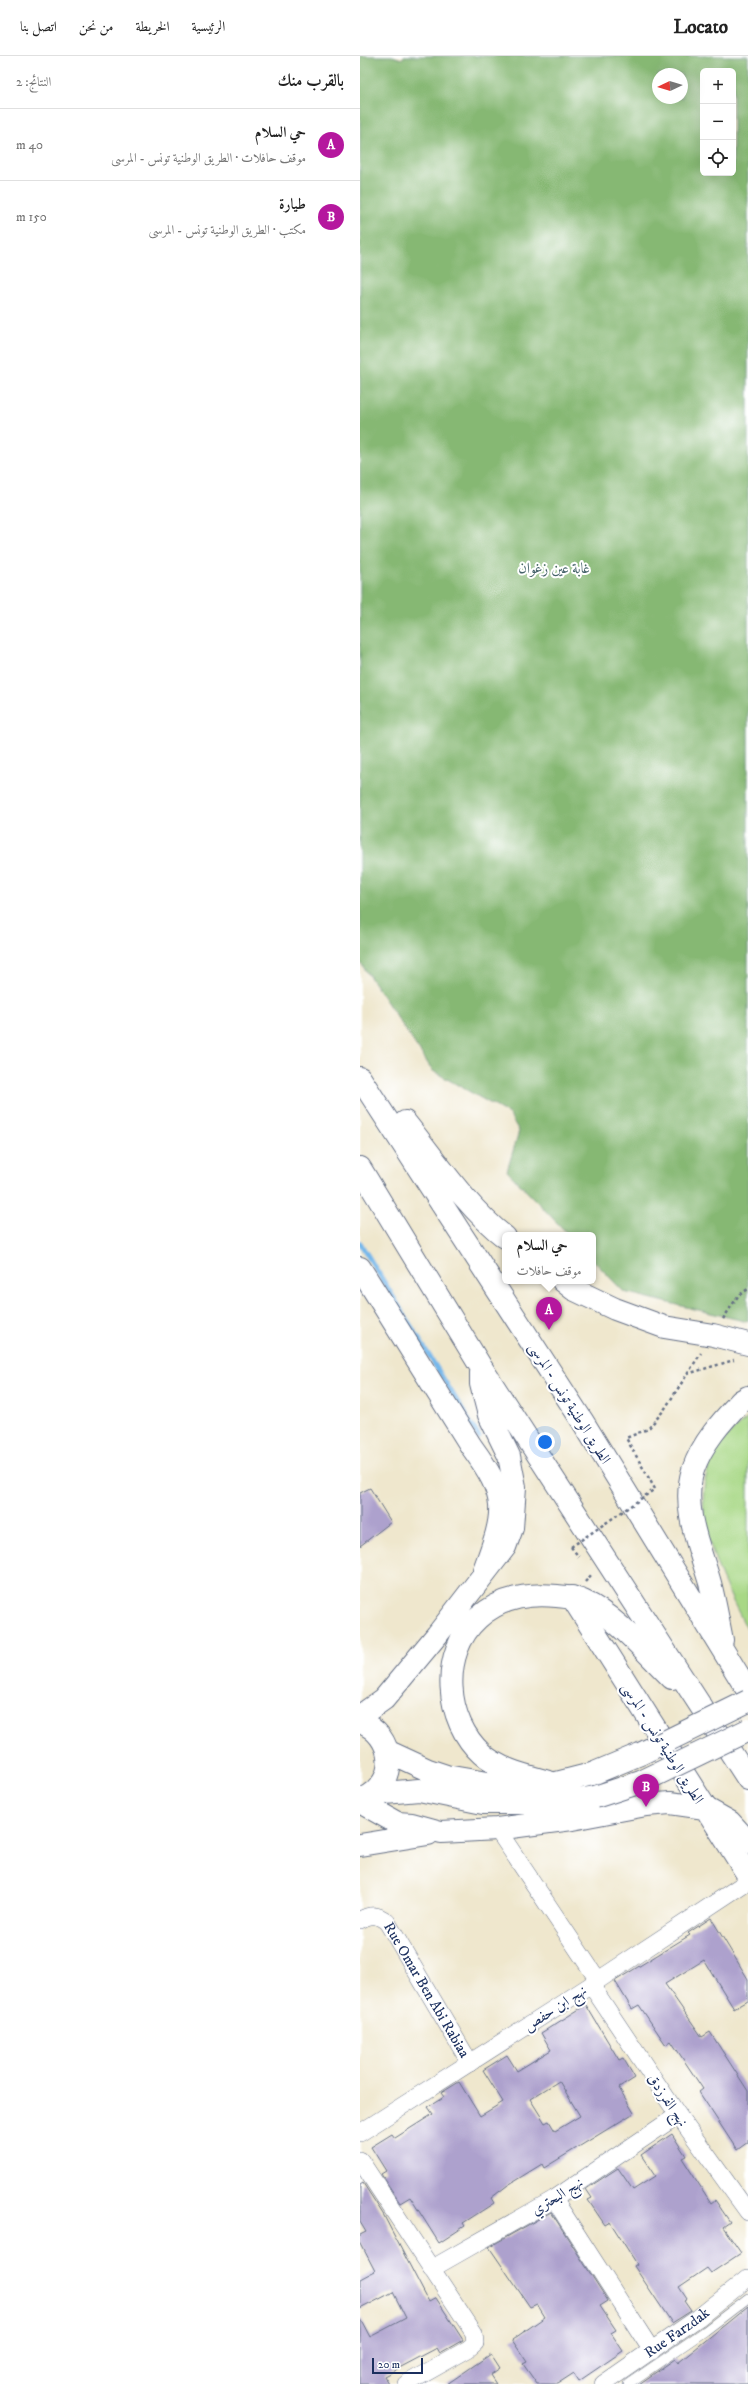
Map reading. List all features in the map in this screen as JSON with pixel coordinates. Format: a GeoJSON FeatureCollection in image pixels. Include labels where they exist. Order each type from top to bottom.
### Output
{"type":"FeatureCollection","features":[{"type":"Feature","properties":{"kind":"main road"},"geometry":{"type":"LineString","coordinates":[[360,1074],[398,1114],[464,1196],[502,1235]]}},
{"type":"Feature","properties":{"kind":"main road","name":"الطريق الوطنية تونس - المرسى"},"geometry":{"type":"LineString","coordinates":[[360,1078],[583,1422],[748,1691]]}},
{"type":"Feature","properties":{"kind":"main road"},"geometry":{"type":"LineString","coordinates":[[360,1168],[482,1367],[748,1779]]}},
{"type":"Feature","properties":{"kind":"main road"},"geometry":{"type":"LineString","coordinates":[[360,1268],[463,1433],[488,1469],[496,1485],[500,1497],[500,1520],[496,1538],[482,1574]]}},
{"type":"Feature","properties":{"kind":"main road"},"geometry":{"type":"LineString","coordinates":[[567,1284],[573,1289],[615,1309],[664,1327],[713,1335],[743,1352]]}},
{"type":"Feature","properties":{"kind":"main road"},"geometry":{"type":"LineString","coordinates":[[360,1716],[384,1699],[505,1546],[510,1534],[516,1487],[509,1456],[489,1415],[481,1384],[482,1367]]}},
{"type":"Feature","properties":{"kind":"main road"},"geometry":{"type":"LineString","coordinates":[[727,1659],[710,1583],[695,1536],[690,1488],[693,1471],[708,1439],[741,1401],[748,1397]]}},
{"type":"Feature","properties":{"kind":"main road"},"geometry":{"type":"LineString","coordinates":[[552,1783],[502,1767],[482,1754],[466,1736],[457,1717],[450,1689],[453,1665],[466,1635],[477,1619],[488,1611],[507,1601],[524,1596],[543,1594],[572,1597],[602,1610],[695,1699]]}},
{"type":"Feature","properties":{"kind":"main road","name":"الطريق الوطنية تونس - المرسى"},"geometry":{"type":"LineString","coordinates":[[572,1597],[705,1808]]}},
{"type":"Feature","properties":{"kind":"main road"},"geometry":{"type":"LineString","coordinates":[[389,1752],[428,1770],[480,1784],[537,1788],[592,1774],[640,1754],[748,1701]]}},
{"type":"Feature","properties":{"kind":"main road"},"geometry":{"type":"LineString","coordinates":[[360,1722],[370,1726],[382,1737],[389,1752],[389,1768],[384,1783],[364,1799]]}},
{"type":"Feature","properties":{"kind":"main road"},"geometry":{"type":"LineString","coordinates":[[364,1799],[419,1790],[484,1803],[560,1803],[595,1798],[641,1782],[748,1730]]}},
{"type":"Feature","properties":{"kind":"main road","name":"الطريق الوطنية تونس - المرسى"},"geometry":{"type":"LineString","coordinates":[[364,1799],[397,1823],[412,1824],[441,1832]]}},
{"type":"Feature","properties":{"kind":"main road","name":"الطريق الوطنية تونس - المرسى"},"geometry":{"type":"LineString","coordinates":[[360,1845],[441,1832],[496,1829],[611,1813],[646,1805],[670,1803],[705,1808]]}},
{"type":"Feature","properties":{"kind":"main road"},"geometry":{"type":"LineString","coordinates":[[705,1808],[730,1822],[748,1842]]}},
{"type":"Feature","properties":{"kind":"main road"},"geometry":{"type":"LineString","coordinates":[[705,1808],[748,1875]]}},
{"type":"Feature","properties":{"kind":"street","name":"نهج الفرزدق"},"geometry":{"type":"LineString","coordinates":[[496,1829],[678,2115],[748,2212]]}},
{"type":"Feature","properties":{"kind":"street","name":"نهج ابن حفص"},"geometry":{"type":"LineString","coordinates":[[360,2133],[594,1983],[748,1881]]}},
{"type":"Feature","properties":{"kind":"street","name":"Rue Omar Ben Abi Rabiaa"},"geometry":{"type":"LineString","coordinates":[[360,1920],[368,1915],[379,1916],[387,1922],[470,2063]]}},
{"type":"Feature","properties":{"kind":"street","name":"نهج البحتري"},"geometry":{"type":"LineString","coordinates":[[431,2269],[554,2199],[678,2115]]}},
{"type":"Feature","properties":{"kind":"street"},"geometry":{"type":"LineString","coordinates":[[360,2160],[474,2333],[474,2343],[468,2350],[406,2384]]}},
{"type":"Feature","properties":{"kind":"street"},"geometry":{"type":"LineString","coordinates":[[554,2199],[652,2351]]}},
{"type":"Feature","properties":{"kind":"street","name":"Rue Farzdak"},"geometry":{"type":"LineString","coordinates":[[604,2384],[652,2351],[748,2278]]}},
{"type":"Feature","properties":{"kind":"lane"},"geometry":{"type":"LineString","coordinates":[[628,2384],[748,2298]]}},
{"type":"Feature","properties":{"kind":"path"},"geometry":{"type":"LineString","coordinates":[[571,1547],[655,1489],[626,1438],[648,1429],[738,1296],[748,1289]]}},
{"type":"Feature","properties":{"kind":"path"},"geometry":{"type":"LineString","coordinates":[[686,1374],[743,1352]]}},
{"type":"Feature","properties":{"kind":"green space","name":"غابة عين زغوان"},"geometry":{"type":"Polygon","coordinates":[[[360,56],[392,56],[402,59],[404,56],[748,56],[748,1322],[624,1292],[596,1263],[596,1232],[566,1232],[507,1171],[519,1131],[509,1114],[433,1071],[360,962],[360,56]]]}},
{"type":"Feature","properties":{"kind":"green space"},"geometry":{"type":"Polygon","coordinates":[[[748,1418],[748,1631],[722,1577],[712,1549],[705,1520],[704,1493],[709,1466],[724,1441],[748,1418]]]}},
{"type":"Feature","properties":{"kind":"building"},"geometry":{"type":"Polygon","coordinates":[[[370,1488],[391,1522],[360,1546],[360,1493],[370,1488]]]}},
{"type":"Feature","properties":{"kind":"building"},"geometry":{"type":"Polygon","coordinates":[[[711,1918],[748,1979],[748,2001],[734,2009],[704,1960],[665,1984],[702,2037],[710,2032],[748,2091],[748,2142],[737,2150],[699,2092],[703,2089],[671,2041],[666,2045],[639,2005],[632,2009],[615,1981],[690,1935],[688,1933],[711,1918]]]}},
{"type":"Feature","properties":{"kind":"building"},"geometry":{"type":"Polygon","coordinates":[[[586,2005],[619,2060],[623,2058],[635,2078],[619,2088],[634,2113],[544,2168],[542,2164],[508,2185],[491,2198],[494,2203],[463,2223],[465,2226],[439,2243],[410,2197],[400,2203],[381,2174],[386,2171],[371,2147],[392,2134],[395,2138],[433,2114],[428,2107],[444,2097],[441,2093],[459,2082],[480,2116],[503,2102],[483,2070],[507,2055],[517,2071],[551,2050],[541,2033],[586,2005]],[[559,2081],[530,2099],[545,2123],[549,2121],[555,2131],[580,2116],[559,2081]]]}},
{"type":"Feature","properties":{"kind":"building"},"geometry":{"type":"Polygon","coordinates":[[[672,2134],[686,2156],[682,2158],[711,2203],[715,2200],[730,2222],[723,2227],[741,2253],[711,2273],[707,2268],[679,2287],[687,2299],[684,2301],[691,2311],[672,2323],[634,2266],[637,2264],[610,2222],[605,2225],[588,2200],[592,2198],[586,2189],[618,2168],[633,2190],[655,2176],[641,2155],[672,2134]]]}},
{"type":"Feature","properties":{"kind":"building"},"geometry":{"type":"Polygon","coordinates":[[[363,2183],[383,2214],[429,2302],[436,2298],[463,2340],[440,2353],[437,2348],[384,2376],[389,2384],[360,2384],[360,2318],[370,2337],[406,2318],[393,2292],[360,2309],[360,2279],[375,2271],[360,2242],[360,2235],[366,2232],[360,2222],[360,2185],[363,2183]]]}},
{"type":"Feature","properties":{"kind":"building"},"geometry":{"type":"Polygon","coordinates":[[[551,2212],[608,2301],[600,2306],[616,2330],[611,2333],[623,2351],[579,2381],[574,2373],[557,2384],[537,2384],[523,2364],[527,2362],[512,2340],[545,2317],[537,2304],[530,2307],[489,2247],[551,2212]]]}},
{"type":"Feature","properties":{"kind":"building"},"geometry":{"type":"Polygon","coordinates":[[[748,2306],[748,2384],[639,2384],[675,2359],[678,2363],[748,2306]]]}},
{"type":"Feature","properties":{"kind":"building"},"geometry":{"type":"Polygon","coordinates":[[[491,2354],[500,2368],[490,2375],[496,2384],[447,2384],[491,2354]]]}},
{"type":"Feature","properties":{"kind":"waterway"},"geometry":{"type":"LineString","coordinates":[[360,1243],[479,1437]]}},
{"type":"Feature","properties":{"kind":"place","name":"حي السلام"},"geometry":{"type":"Point","coordinates":[549,1330]}},
{"type":"Feature","properties":{"kind":"place","name":"طيارة"},"geometry":{"type":"Point","coordinates":[646,1807]}}]}
